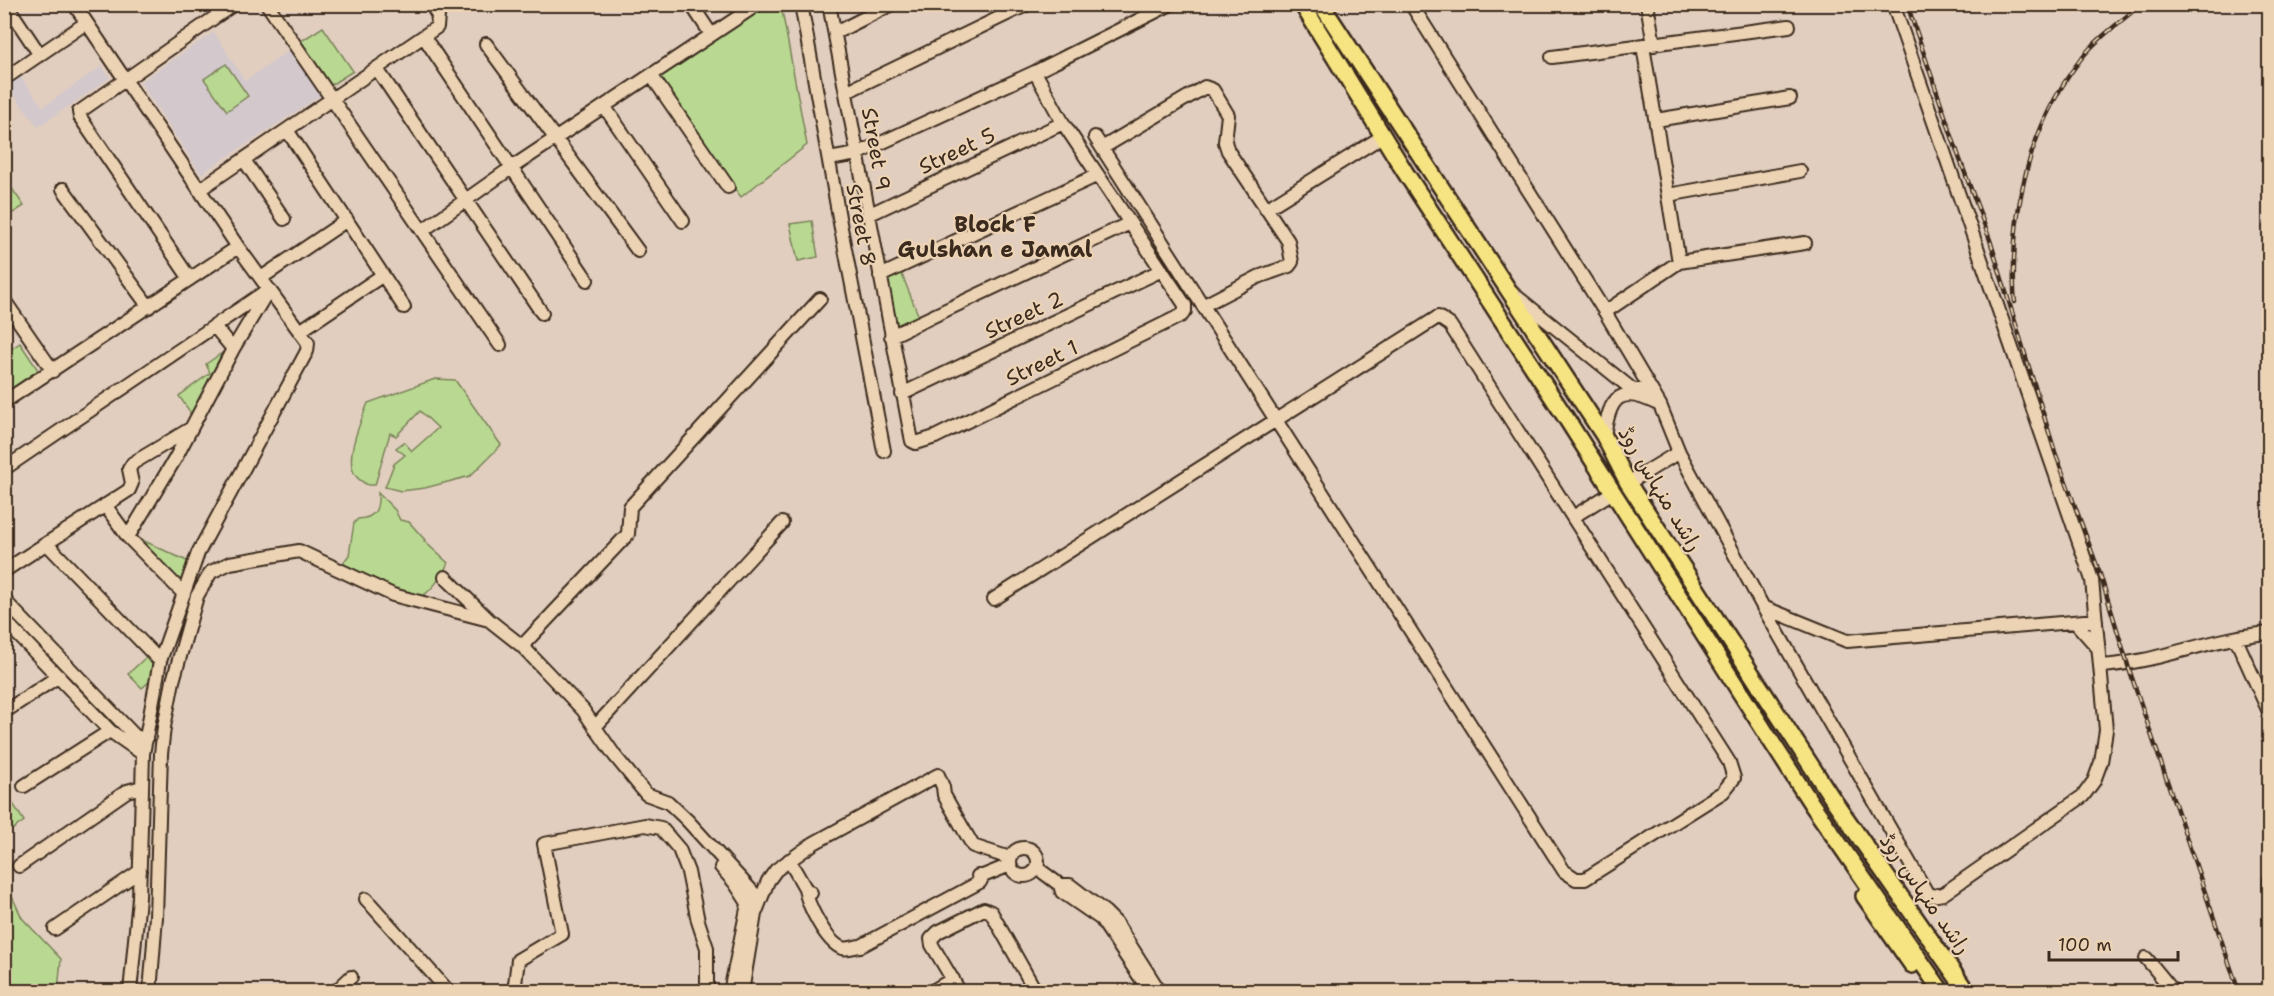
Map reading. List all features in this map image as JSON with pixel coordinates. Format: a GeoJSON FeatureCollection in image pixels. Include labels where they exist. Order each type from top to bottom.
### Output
{"type":"FeatureCollection","features":[{"type":"Feature","properties":{"kind":"main road","name":"راشد منہاس روڈ"},"geometry":{"type":"LineString","coordinates":[[1302,4],[1383,136],[1813,806],[1942,992]]}},
{"type":"Feature","properties":{"kind":"main road","name":"راشد منہاس روڈ"},"geometry":{"type":"LineString","coordinates":[[1322,4],[1604,436],[1628,483],[1832,798],[1967,992]]}},
{"type":"Feature","properties":{"kind":"main road"},"geometry":{"type":"LineString","coordinates":[[1813,806],[1827,840],[1931,992]]}},
{"type":"Feature","properties":{"kind":"street"},"geometry":{"type":"LineString","coordinates":[[6,4],[40,55]]}},
{"type":"Feature","properties":{"kind":"street"},"geometry":{"type":"LineString","coordinates":[[74,4],[238,247],[308,343],[307,351],[198,553],[160,661],[143,754],[140,872],[130,992]]}},
{"type":"Feature","properties":{"kind":"street"},"geometry":{"type":"LineString","coordinates":[[190,279],[80,117],[79,112],[82,107],[234,4]]}},
{"type":"Feature","properties":{"kind":"street"},"geometry":{"type":"LineString","coordinates":[[267,4],[500,345]]}},
{"type":"Feature","properties":{"kind":"street"},"geometry":{"type":"LineString","coordinates":[[199,190],[437,27],[438,15],[431,4]]}},
{"type":"Feature","properties":{"kind":"street"},"geometry":{"type":"LineString","coordinates":[[691,4],[711,34]]}},
{"type":"Feature","properties":{"kind":"street"},"geometry":{"type":"LineString","coordinates":[[422,231],[511,168],[758,4]]}},
{"type":"Feature","properties":{"kind":"street","name":"Street 8"},"geometry":{"type":"LineString","coordinates":[[801,4],[884,451]]}},
{"type":"Feature","properties":{"kind":"street","name":"Street 9"},"geometry":{"type":"LineString","coordinates":[[829,4],[912,441]]}},
{"type":"Feature","properties":{"kind":"street"},"geometry":{"type":"LineString","coordinates":[[835,33],[892,4]]}},
{"type":"Feature","properties":{"kind":"street"},"geometry":{"type":"LineString","coordinates":[[846,92],[1028,4]]}},
{"type":"Feature","properties":{"kind":"street"},"geometry":{"type":"LineString","coordinates":[[829,159],[857,154],[1035,72],[1171,4]]}},
{"type":"Feature","properties":{"kind":"street"},"geometry":{"type":"LineString","coordinates":[[1411,4],[1605,312],[1660,405],[1679,453],[1763,608],[1927,893],[1932,897],[1942,894],[2083,796],[2094,781],[2101,762],[2106,729],[2092,580],[1893,4]]}},
{"type":"Feature","properties":{"kind":"street"},"geometry":{"type":"LineString","coordinates":[[1647,4],[1656,120],[1679,262]]}},
{"type":"Feature","properties":{"kind":"street"},"geometry":{"type":"LineString","coordinates":[[4,79],[86,23]]}},
{"type":"Feature","properties":{"kind":"street"},"geometry":{"type":"LineString","coordinates":[[1552,57],[1789,26]]}},
{"type":"Feature","properties":{"kind":"street"},"geometry":{"type":"LineString","coordinates":[[424,37],[587,280]]}},
{"type":"Feature","properties":{"kind":"street"},"geometry":{"type":"LineString","coordinates":[[486,44],[638,251]]}},
{"type":"Feature","properties":{"kind":"street"},"geometry":{"type":"LineString","coordinates":[[377,69],[542,313]]}},
{"type":"Feature","properties":{"kind":"street"},"geometry":{"type":"LineString","coordinates":[[1035,72],[1063,123],[1162,270]]}},
{"type":"Feature","properties":{"kind":"street"},"geometry":{"type":"LineString","coordinates":[[651,75],[728,187]]}},
{"type":"Feature","properties":{"kind":"street"},"geometry":{"type":"LineString","coordinates":[[1102,148],[1205,87],[1213,90],[1228,115],[1225,142],[1228,151],[1288,241],[1292,262],[1289,266],[1258,277],[1204,305]]}},
{"type":"Feature","properties":{"kind":"street"},"geometry":{"type":"LineString","coordinates":[[1656,120],[1790,98]]}},
{"type":"Feature","properties":{"kind":"street"},"geometry":{"type":"LineString","coordinates":[[604,106],[683,221]]}},
{"type":"Feature","properties":{"kind":"street","name":"Street 5"},"geometry":{"type":"LineString","coordinates":[[868,216],[1063,123]]}},
{"type":"Feature","properties":{"kind":"street"},"geometry":{"type":"LineString","coordinates":[[287,130],[404,307]]}},
{"type":"Feature","properties":{"kind":"street"},"geometry":{"type":"LineString","coordinates":[[1266,209],[1383,136]]}},
{"type":"Feature","properties":{"kind":"street"},"geometry":{"type":"LineString","coordinates":[[994,599],[1276,422],[1438,317],[1450,325],[1729,762],[1734,778],[1723,792],[1585,879],[1576,879],[1564,872],[1276,422],[1204,305],[1095,137]]}},
{"type":"Feature","properties":{"kind":"street"},"geometry":{"type":"LineString","coordinates":[[244,160],[284,219]]}},
{"type":"Feature","properties":{"kind":"street"},"geometry":{"type":"LineString","coordinates":[[1668,195],[1800,171]]}},
{"type":"Feature","properties":{"kind":"street"},"geometry":{"type":"LineString","coordinates":[[880,276],[1098,175]]}},
{"type":"Feature","properties":{"kind":"street"},"geometry":{"type":"LineString","coordinates":[[63,189],[149,307]]}},
{"type":"Feature","properties":{"kind":"street"},"geometry":{"type":"LineString","coordinates":[[261,278],[347,220]]}},
{"type":"Feature","properties":{"kind":"street"},"geometry":{"type":"LineString","coordinates":[[891,336],[1130,223]]}},
{"type":"Feature","properties":{"kind":"street"},"geometry":{"type":"LineString","coordinates":[[1605,312],[1679,262],[1805,243]]}},
{"type":"Feature","properties":{"kind":"street"},"geometry":{"type":"LineString","coordinates":[[4,402],[238,247]]}},
{"type":"Feature","properties":{"kind":"street","name":"Street 1"},"geometry":{"type":"LineString","coordinates":[[912,441],[916,443],[935,437],[1182,315],[1185,305],[1162,270]]}},
{"type":"Feature","properties":{"kind":"street","name":"Street 2"},"geometry":{"type":"LineString","coordinates":[[903,394],[1162,270]]}},
{"type":"Feature","properties":{"kind":"street"},"geometry":{"type":"LineString","coordinates":[[300,331],[383,274]]}},
{"type":"Feature","properties":{"kind":"street"},"geometry":{"type":"LineString","coordinates":[[4,469],[268,289]]}},
{"type":"Feature","properties":{"kind":"street"},"geometry":{"type":"LineString","coordinates":[[128,537],[192,429],[233,349],[268,289]]}},
{"type":"Feature","properties":{"kind":"street"},"geometry":{"type":"LineString","coordinates":[[1512,294],[1633,390],[1649,387]]}},
{"type":"Feature","properties":{"kind":"street"},"geometry":{"type":"LineString","coordinates":[[522,646],[628,534],[630,507],[820,298]]}},
{"type":"Feature","properties":{"kind":"street"},"geometry":{"type":"LineString","coordinates":[[4,300],[52,371]]}},
{"type":"Feature","properties":{"kind":"street"},"geometry":{"type":"LineString","coordinates":[[214,326],[233,349]]}},
{"type":"Feature","properties":{"kind":"street"},"geometry":{"type":"LineString","coordinates":[[1604,436],[1610,406],[1618,398],[1634,395],[1660,405]]}},
{"type":"Feature","properties":{"kind":"street"},"geometry":{"type":"LineString","coordinates":[[4,571],[129,489],[132,483],[129,469],[133,463],[192,429]]}},
{"type":"Feature","properties":{"kind":"street"},"geometry":{"type":"LineString","coordinates":[[1628,483],[1679,453]]}},
{"type":"Feature","properties":{"kind":"street"},"geometry":{"type":"LineString","coordinates":[[1573,517],[1613,492]]}},
{"type":"Feature","properties":{"kind":"street"},"geometry":{"type":"LineString","coordinates":[[105,505],[128,537],[184,594]]}},
{"type":"Feature","properties":{"kind":"street"},"geometry":{"type":"LineString","coordinates":[[595,727],[782,523]]}},
{"type":"Feature","properties":{"kind":"street"},"geometry":{"type":"LineString","coordinates":[[47,544],[160,661]]}},
{"type":"Feature","properties":{"kind":"street"},"geometry":{"type":"LineString","coordinates":[[150,992],[156,918],[161,754],[164,727],[173,681],[197,596],[211,572],[230,562],[299,551],[393,595],[489,620]]}},
{"type":"Feature","properties":{"kind":"street"},"geometry":{"type":"LineString","coordinates":[[445,577],[489,620],[522,646],[583,710],[615,756],[646,794],[668,802],[752,889],[755,914],[741,992]]}},
{"type":"Feature","properties":{"kind":"street"},"geometry":{"type":"LineString","coordinates":[[4,600],[135,736],[146,740]]}},
{"type":"Feature","properties":{"kind":"street"},"geometry":{"type":"LineString","coordinates":[[1763,608],[1847,641],[2096,620]]}},
{"type":"Feature","properties":{"kind":"street"},"geometry":{"type":"LineString","coordinates":[[4,620],[110,731],[143,754]]}},
{"type":"Feature","properties":{"kind":"street"},"geometry":{"type":"LineString","coordinates":[[2075,622],[2098,648]]}},
{"type":"Feature","properties":{"kind":"street"},"geometry":{"type":"LineString","coordinates":[[2100,666],[2128,665],[2270,633]]}},
{"type":"Feature","properties":{"kind":"street"},"geometry":{"type":"LineString","coordinates":[[2236,639],[2270,714]]}},
{"type":"Feature","properties":{"kind":"street"},"geometry":{"type":"LineString","coordinates":[[4,712],[59,676]]}},
{"type":"Feature","properties":{"kind":"street"},"geometry":{"type":"LineString","coordinates":[[24,786],[110,731]]}},
{"type":"Feature","properties":{"kind":"street"},"geometry":{"type":"LineString","coordinates":[[730,992],[754,901],[776,870],[814,843],[938,775],[943,787],[950,791],[980,848],[1010,862]]}},
{"type":"Feature","properties":{"kind":"street"},"geometry":{"type":"LineString","coordinates":[[19,866],[127,791],[142,787]]}},
{"type":"Feature","properties":{"kind":"street"},"geometry":{"type":"LineString","coordinates":[[654,797],[660,807],[684,826],[754,901]]}},
{"type":"Feature","properties":{"kind":"street"},"geometry":{"type":"LineString","coordinates":[[514,992],[518,960],[562,934],[544,844],[645,825],[661,828],[679,849],[688,872],[698,921],[707,948],[707,992]]}},
{"type":"Feature","properties":{"kind":"street"},"geometry":{"type":"LineString","coordinates":[[1018,848],[1032,850],[1038,862],[1032,874],[1018,875],[1013,871],[1010,862],[1013,852],[1018,848]]}},
{"type":"Feature","properties":{"kind":"street"},"geometry":{"type":"LineString","coordinates":[[789,860],[805,888],[812,893],[836,937],[836,945],[847,949],[855,946],[861,938],[870,933],[977,876],[983,876],[1010,862]]}},
{"type":"Feature","properties":{"kind":"street"},"geometry":{"type":"LineString","coordinates":[[1036,868],[1060,885],[1070,885],[1105,912],[1116,923],[1160,992]]}},
{"type":"Feature","properties":{"kind":"street"},"geometry":{"type":"LineString","coordinates":[[55,929],[140,872]]}},
{"type":"Feature","properties":{"kind":"street"},"geometry":{"type":"LineString","coordinates":[[2270,880],[2270,890]]}},
{"type":"Feature","properties":{"kind":"street"},"geometry":{"type":"LineString","coordinates":[[1060,885],[1062,892],[1101,919],[1150,992]]}},
{"type":"Feature","properties":{"kind":"street"},"geometry":{"type":"LineString","coordinates":[[366,899],[449,992]]}},
{"type":"Feature","properties":{"kind":"street"},"geometry":{"type":"LineString","coordinates":[[960,992],[932,945],[932,939],[938,932],[984,909],[991,912],[1036,992]]}},
{"type":"Feature","properties":{"kind":"street"},"geometry":{"type":"LineString","coordinates":[[2146,958],[2174,992]]}},
{"type":"Feature","properties":{"kind":"street"},"geometry":{"type":"LineString","coordinates":[[335,992],[351,977]]}},
{"type":"Feature","properties":{"kind":"street"},"geometry":{"type":"LineString","coordinates":[[932,992],[953,979]]}},
{"type":"Feature","properties":{"kind":"shaded area"},"geometry":{"type":"Polygon","coordinates":[[[214,32],[245,81],[291,49],[323,94],[201,174],[140,82],[214,32]]]}},
{"type":"Feature","properties":{"kind":"shaded area"},"geometry":{"type":"Polygon","coordinates":[[[102,66],[110,78],[38,127],[7,85],[20,76],[43,107],[102,66]]]}},
{"type":"Feature","properties":{"kind":"green space"},"geometry":{"type":"Polygon","coordinates":[[[760,5],[781,5],[807,145],[741,197],[651,75],[760,5]]]}},
{"type":"Feature","properties":{"kind":"green space"},"geometry":{"type":"Polygon","coordinates":[[[323,27],[353,71],[331,85],[301,41],[323,27]]]}},
{"type":"Feature","properties":{"kind":"green space"},"geometry":{"type":"Polygon","coordinates":[[[226,64],[248,96],[227,111],[204,79],[226,64]]]}},
{"type":"Feature","properties":{"kind":"green space"},"geometry":{"type":"Polygon","coordinates":[[[4,177],[24,206],[5,218],[4,218],[4,177]]]}},
{"type":"Feature","properties":{"kind":"green space"},"geometry":{"type":"Polygon","coordinates":[[[812,221],[818,257],[798,261],[790,224],[812,221]]]}},
{"type":"Feature","properties":{"kind":"green space"},"geometry":{"type":"Polygon","coordinates":[[[899,267],[919,317],[891,329],[880,276],[899,267]]]}},
{"type":"Feature","properties":{"kind":"green space"},"geometry":{"type":"Polygon","coordinates":[[[20,343],[38,370],[5,393],[5,353],[20,343]]]}},
{"type":"Feature","properties":{"kind":"green space"},"geometry":{"type":"Polygon","coordinates":[[[222,353],[192,415],[179,396],[210,373],[206,364],[222,353]]]}},
{"type":"Feature","properties":{"kind":"green space"},"geometry":{"type":"Polygon","coordinates":[[[435,379],[455,380],[501,445],[470,476],[425,488],[401,491],[385,487],[394,464],[405,455],[396,448],[404,442],[412,451],[438,428],[420,411],[396,436],[390,433],[375,485],[368,485],[362,481],[352,469],[351,461],[354,440],[368,403],[435,379]]]}},
{"type":"Feature","properties":{"kind":"green space"},"geometry":{"type":"Polygon","coordinates":[[[378,493],[395,510],[400,520],[409,522],[424,541],[448,563],[436,584],[418,599],[340,567],[349,555],[354,523],[375,512],[378,493]]]}},
{"type":"Feature","properties":{"kind":"green space"},"geometry":{"type":"Polygon","coordinates":[[[140,539],[189,562],[181,582],[140,539]]]}},
{"type":"Feature","properties":{"kind":"green space"},"geometry":{"type":"Polygon","coordinates":[[[145,658],[153,665],[150,681],[142,688],[128,674],[145,658]]]}},
{"type":"Feature","properties":{"kind":"green space"},"geometry":{"type":"Polygon","coordinates":[[[10,799],[24,821],[5,835],[5,819],[10,799]]]}},
{"type":"Feature","properties":{"kind":"green space"},"geometry":{"type":"Polygon","coordinates":[[[5,881],[22,918],[61,959],[58,991],[5,991],[5,881]]]}},
{"type":"Feature","properties":{"kind":"railway"},"geometry":{"type":"LineString","coordinates":[[1907,4],[1990,240],[2055,452],[2100,574],[2130,672],[2239,992]]}},
{"type":"Feature","properties":{"kind":"railway"},"geometry":{"type":"LineString","coordinates":[[2015,302],[2014,261],[2019,207],[2031,155],[2040,130],[2065,82],[2086,52],[2141,4]]}},
{"type":"Feature","properties":{"kind":"district","name":"Block F Gulshan e Jamal"},"geometry":{"type":"Point","coordinates":[995,236]}}]}
